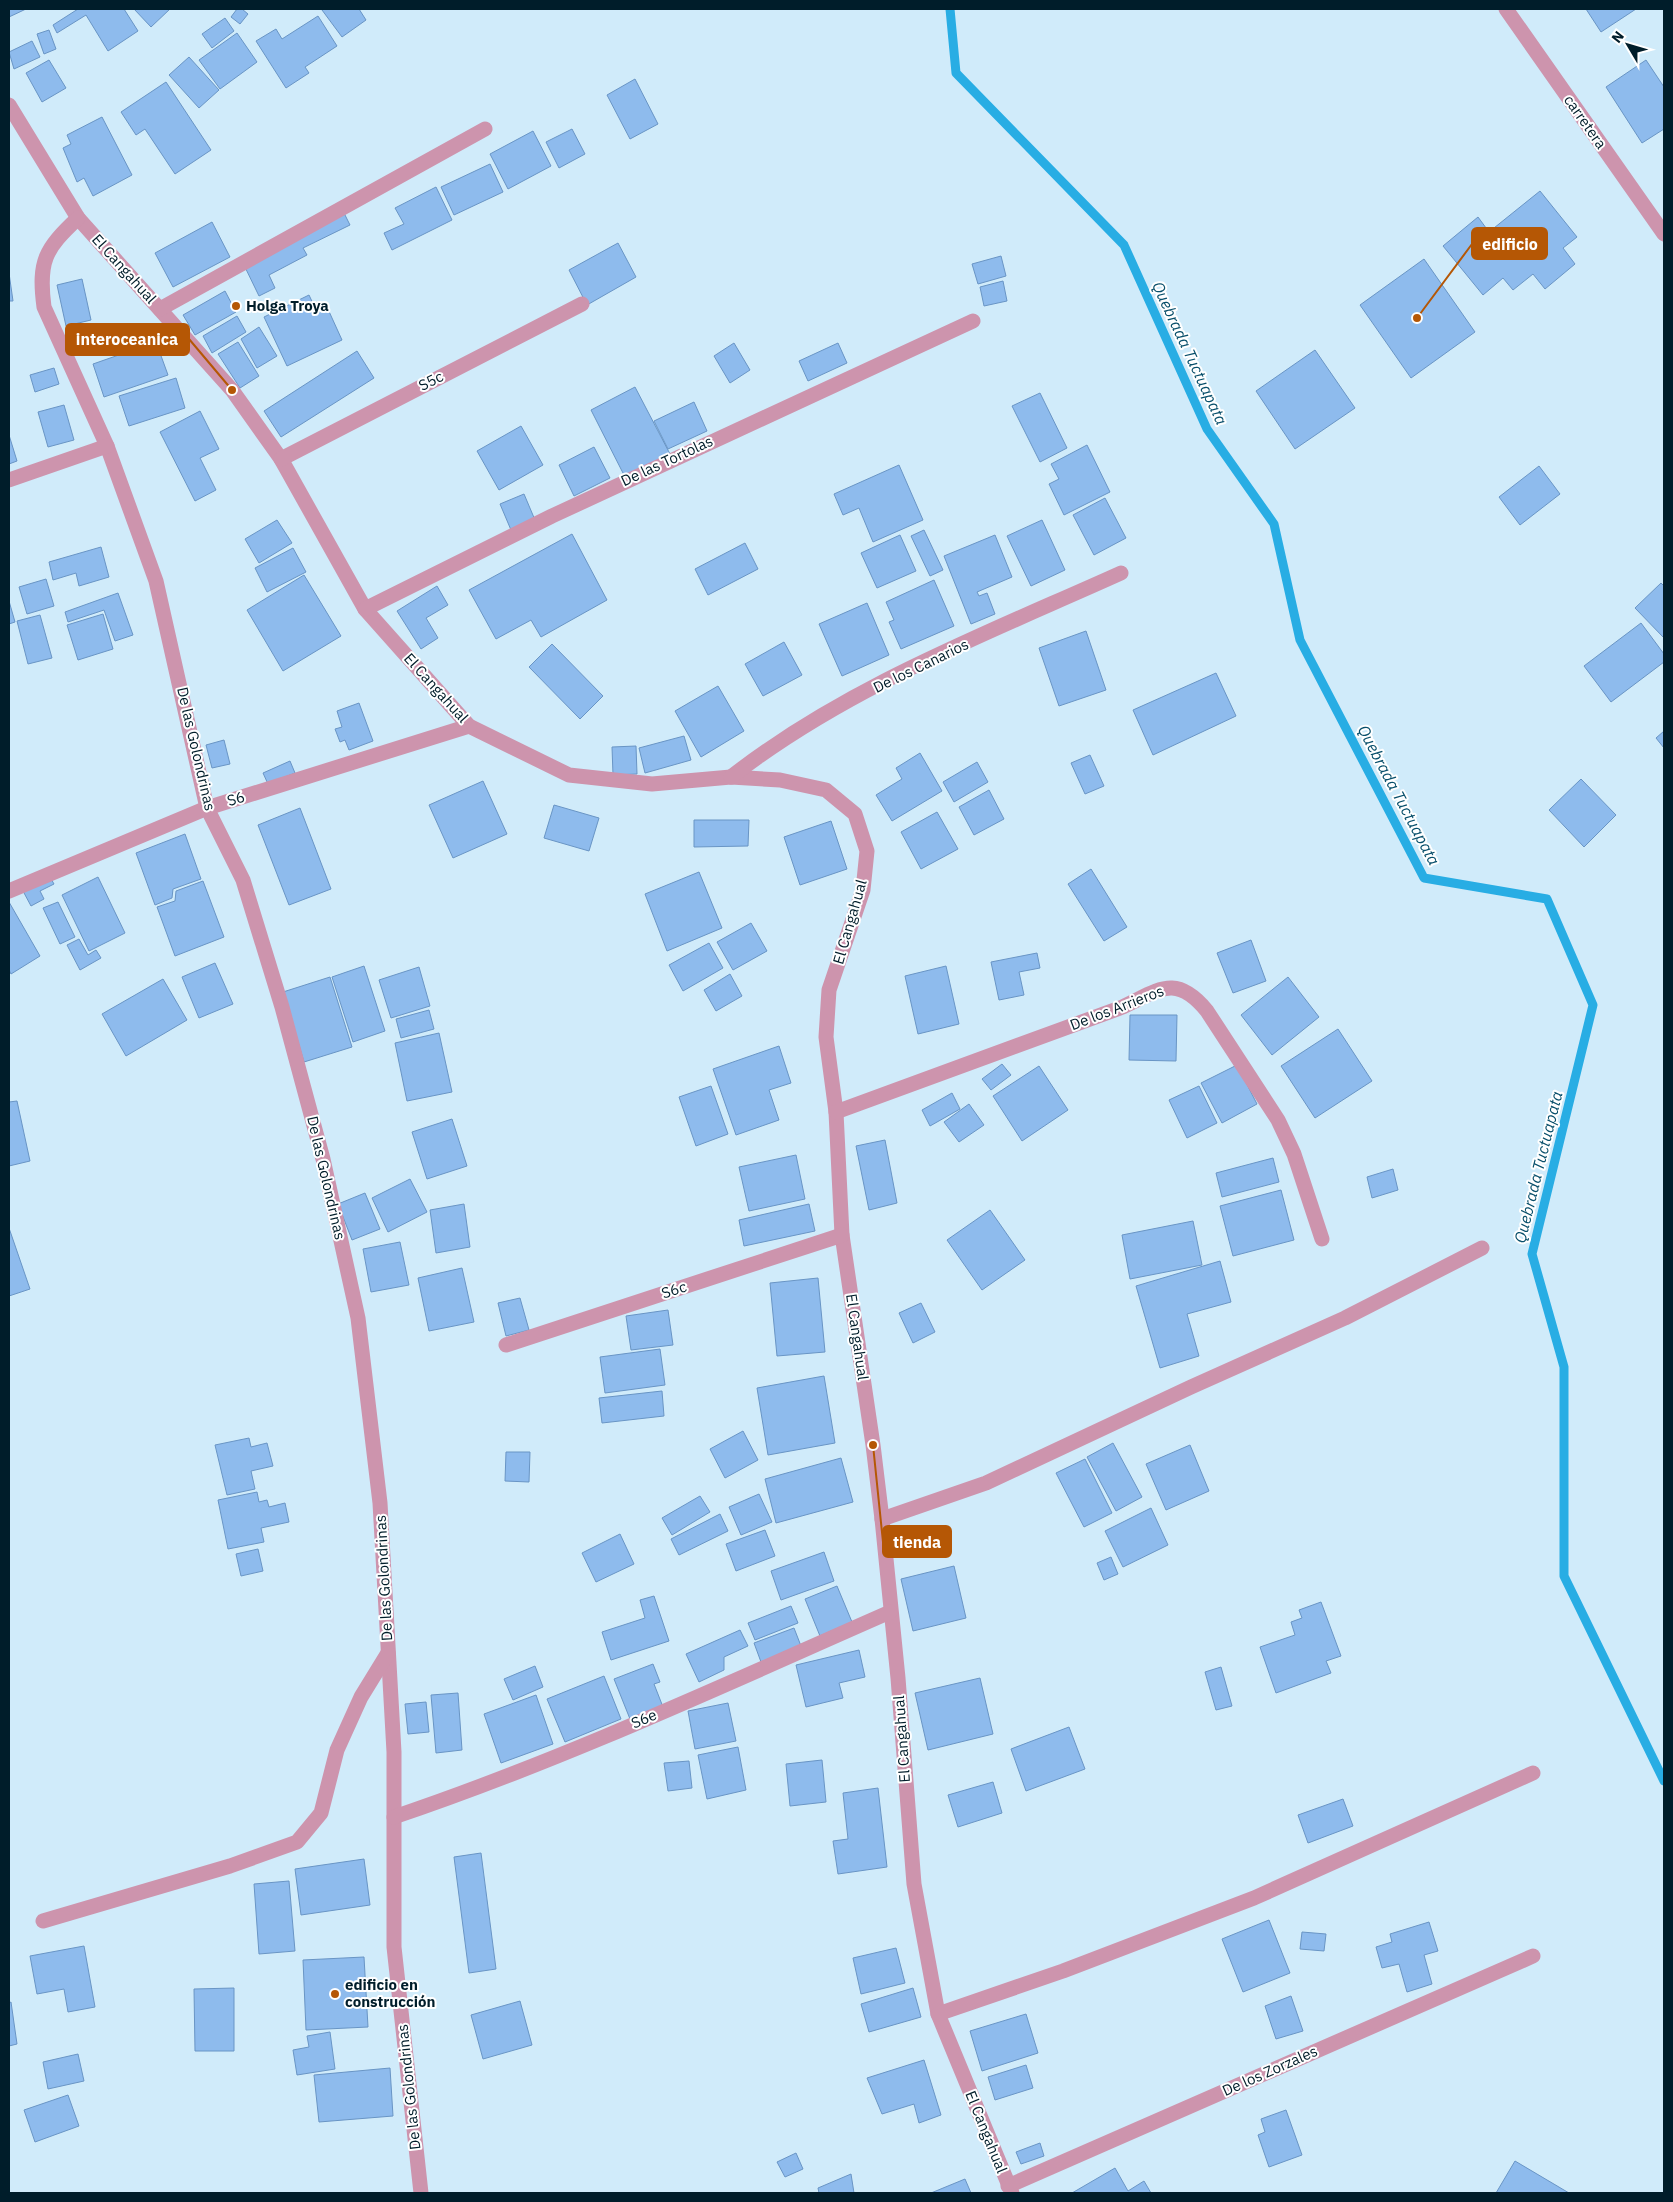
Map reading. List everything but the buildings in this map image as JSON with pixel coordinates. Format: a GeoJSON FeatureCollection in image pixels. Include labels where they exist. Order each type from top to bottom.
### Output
{"type":"FeatureCollection","features":[{"type":"Feature","properties":{"kind":"street","name":"carretera"},"geometry":{"type":"LineString","coordinates":[[1506,9],[1664,234]]}},
{"type":"Feature","properties":{"kind":"street","name":"El Cangahual"},"geometry":{"type":"LineString","coordinates":[[9,104],[78,218],[232,390],[281,459],[366,609],[469,726],[570,775],[652,784],[731,777],[780,780],[826,790],[855,814],[867,851],[863,890],[829,990],[826,1037],[836,1112],[842,1235],[874,1445],[882,1519],[898,1678],[914,1884],[938,2014],[1010,2190]]}},
{"type":"Feature","properties":{"kind":"street"},"geometry":{"type":"LineString","coordinates":[[160,309],[485,129]]}},
{"type":"Feature","properties":{"kind":"street","name":"De las Golondrinas"},"geometry":{"type":"LineString","coordinates":[[78,218],[55,240],[44,261],[41,284],[44,307],[108,446],[156,582],[207,808],[243,880],[282,1007],[323,1159],[356,1309],[380,1503],[394,1752],[394,1947],[421,2193]]}},
{"type":"Feature","properties":{"kind":"street","name":"S5c"},"geometry":{"type":"LineString","coordinates":[[281,459],[582,304]]}},
{"type":"Feature","properties":{"kind":"street","name":"De las Tortolas"},"geometry":{"type":"LineString","coordinates":[[366,609],[560,512],[973,321]]}},
{"type":"Feature","properties":{"kind":"street"},"geometry":{"type":"LineString","coordinates":[[9,480],[108,446]]}},
{"type":"Feature","properties":{"kind":"street","name":"De los Canarios"},"geometry":{"type":"LineString","coordinates":[[731,777],[767,749],[840,705],[923,663],[1121,573]]}},
{"type":"Feature","properties":{"kind":"street","name":"S6"},"geometry":{"type":"LineString","coordinates":[[9,892],[207,808],[469,726]]}},
{"type":"Feature","properties":{"kind":"street","name":"De los Arrieros"},"geometry":{"type":"LineString","coordinates":[[836,1112],[1120,1008],[1165,988],[1180,988],[1195,997],[1207,1011],[1278,1120],[1294,1154],[1322,1239]]}},
{"type":"Feature","properties":{"kind":"street","name":"S6c"},"geometry":{"type":"LineString","coordinates":[[506,1345],[842,1235]]}},
{"type":"Feature","properties":{"kind":"street"},"geometry":{"type":"LineString","coordinates":[[882,1519],[986,1483],[1344,1318],[1482,1248]]}},
{"type":"Feature","properties":{"kind":"street","name":"S6e"},"geometry":{"type":"LineString","coordinates":[[394,1817],[454,1797],[653,1716],[890,1612]]}},
{"type":"Feature","properties":{"kind":"street"},"geometry":{"type":"LineString","coordinates":[[43,1921],[230,1866],[297,1842],[321,1813],[338,1750],[361,1698],[388,1653]]}},
{"type":"Feature","properties":{"kind":"street"},"geometry":{"type":"LineString","coordinates":[[938,2014],[1063,1971],[1254,1898],[1533,1773]]}},
{"type":"Feature","properties":{"kind":"street","name":"De los Zorzales"},"geometry":{"type":"LineString","coordinates":[[1010,2190],[1533,1956]]}},
{"type":"Feature","properties":{"kind":"waterway","name":"Quebrada Tuctuapata"},"geometry":{"type":"LineString","coordinates":[[950,9],[956,73],[1124,245],[1207,429],[1274,524],[1300,640],[1424,878],[1547,899],[1593,1005],[1532,1254],[1564,1367],[1564,1576],[1664,1781]]}},
{"type":"Feature","properties":{"kind":"place","name":"Holga Troya"},"geometry":{"type":"Point","coordinates":[236,306]}},
{"type":"Feature","properties":{"kind":"place","name":"edificio"},"geometry":{"type":"Point","coordinates":[1417,318]}},
{"type":"Feature","properties":{"kind":"place","name":"interoceanica"},"geometry":{"type":"Point","coordinates":[232,390]}},
{"type":"Feature","properties":{"kind":"place","name":"tienda"},"geometry":{"type":"Point","coordinates":[873,1445]}},
{"type":"Feature","properties":{"kind":"place","name":"edificio en construcción"},"geometry":{"type":"Point","coordinates":[335,1994]}}]}
